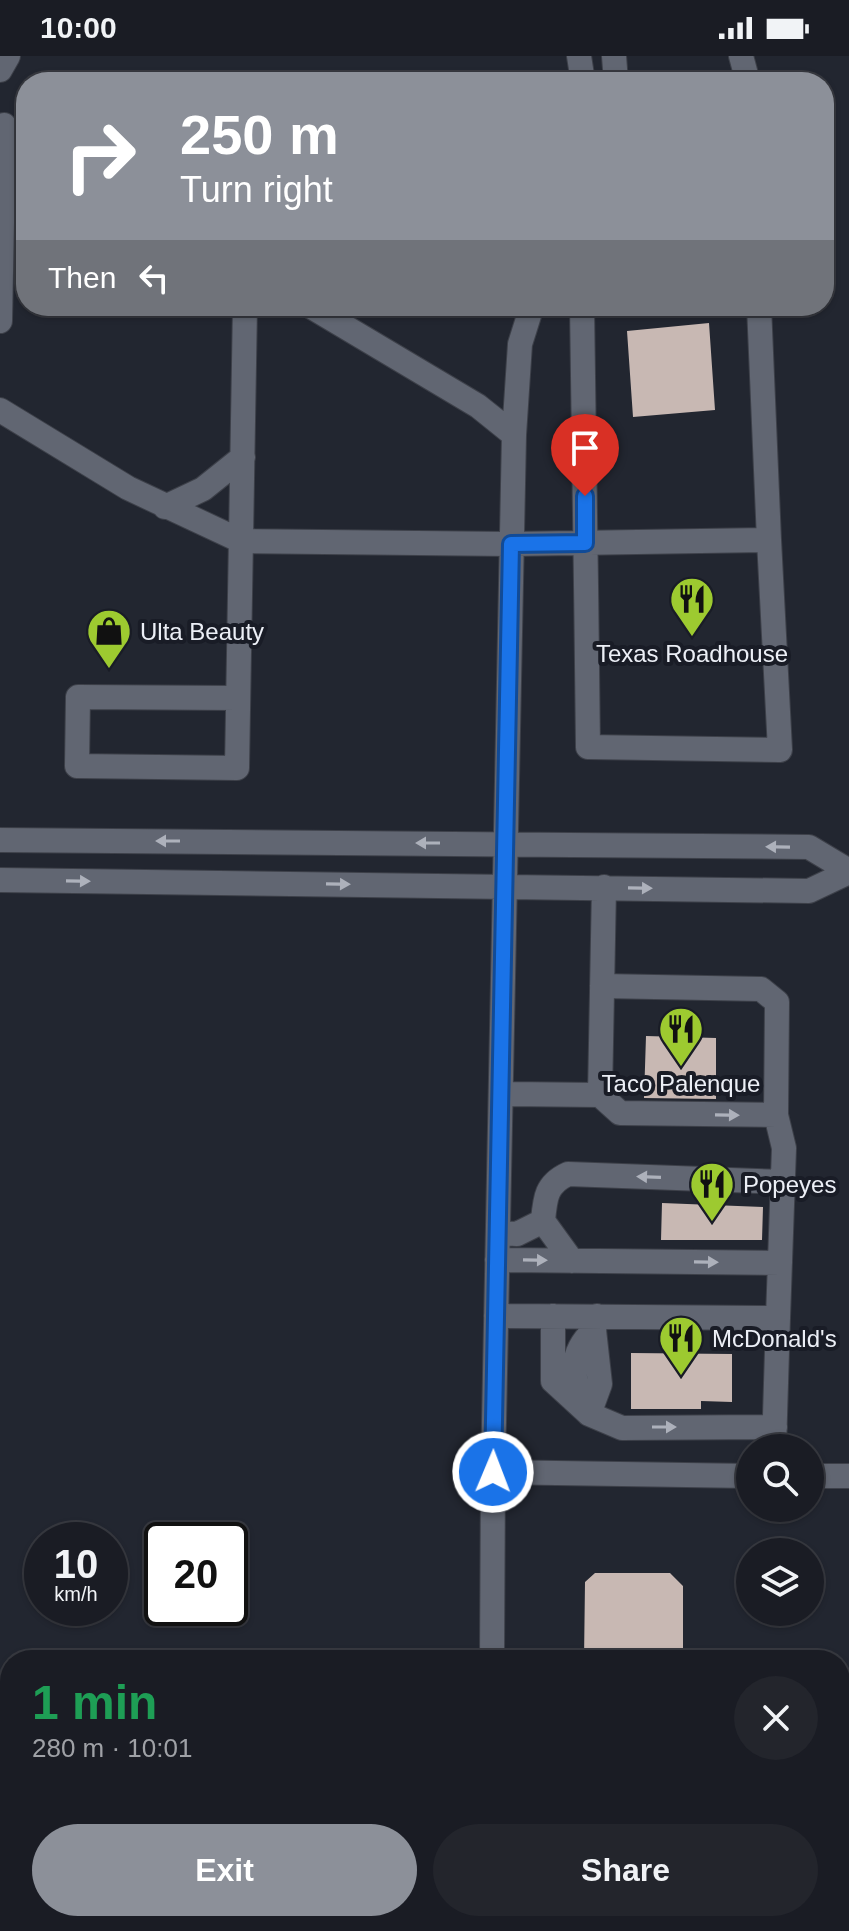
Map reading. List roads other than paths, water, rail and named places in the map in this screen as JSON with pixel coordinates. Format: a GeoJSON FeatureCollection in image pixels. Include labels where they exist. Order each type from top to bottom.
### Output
{"type":"FeatureCollection","features":[{"type":"Feature","properties":{"kind":"lane"},"geometry":{"type":"LineString","coordinates":[[0,70],[8,56]]}},
{"type":"Feature","properties":{"kind":"lane"},"geometry":{"type":"LineString","coordinates":[[0,321],[2,124]]}},
{"type":"Feature","properties":{"kind":"lane"},"geometry":{"type":"LineString","coordinates":[[238,698],[78,697],[77,766],[237,768],[245,316]]}},
{"type":"Feature","properties":{"kind":"lane"},"geometry":{"type":"LineString","coordinates":[[327,316],[478,406],[514,435]]}},
{"type":"Feature","properties":{"kind":"lane"},"geometry":{"type":"LineString","coordinates":[[492,1650],[514,435],[520,344],[529,316]]}},
{"type":"Feature","properties":{"kind":"lane"},"geometry":{"type":"LineString","coordinates":[[582,316],[588,747],[780,750],[759,316]]}},
{"type":"Feature","properties":{"kind":"lane"},"geometry":{"type":"LineString","coordinates":[[0,410],[165,507],[241,541],[511,544],[769,540]]}},
{"type":"Feature","properties":{"kind":"lane"},"geometry":{"type":"LineString","coordinates":[[165,507],[203,489],[243,457]]}},
{"type":"Feature","properties":{"kind":"lane"},"geometry":{"type":"LineString","coordinates":[[0,840],[809,847],[849,872]]}},
{"type":"Feature","properties":{"kind":"lane"},"geometry":{"type":"LineString","coordinates":[[0,880],[809,891],[849,872]]}},
{"type":"Feature","properties":{"kind":"lane"},"geometry":{"type":"LineString","coordinates":[[600,1095],[604,887]]}},
{"type":"Feature","properties":{"kind":"lane"},"geometry":{"type":"LineString","coordinates":[[602,986],[761,989],[771,994],[777,1002],[776,1115],[784,1148],[774,1434]]}},
{"type":"Feature","properties":{"kind":"lane"},"geometry":{"type":"LineString","coordinates":[[501,1094],[600,1095],[620,1113],[776,1115]]}},
{"type":"Feature","properties":{"kind":"lane"},"geometry":{"type":"LineString","coordinates":[[572,1261],[543,1221],[545,1195],[555,1180],[568,1174],[783,1182]]}},
{"type":"Feature","properties":{"kind":"lane"},"geometry":{"type":"LineString","coordinates":[[498,1233],[517,1234],[543,1221]]}},
{"type":"Feature","properties":{"kind":"lane"},"geometry":{"type":"LineString","coordinates":[[497,1260],[780,1263]]}},
{"type":"Feature","properties":{"kind":"lane"},"geometry":{"type":"LineString","coordinates":[[496,1316],[553,1316],[596,1323],[778,1318]]}},
{"type":"Feature","properties":{"kind":"lane"},"geometry":{"type":"LineString","coordinates":[[553,1316],[553,1381],[589,1414],[622,1428],[736,1436]]}},
{"type":"Feature","properties":{"kind":"lane"},"geometry":{"type":"LineString","coordinates":[[589,1414],[600,1384],[596,1323]]}},
{"type":"Feature","properties":{"kind":"lane"},"geometry":{"type":"LineString","coordinates":[[493,1472],[736,1476]]}},
{"type":"Feature","properties":{"kind":"lane"},"geometry":{"type":"LineString","coordinates":[[824,1476],[849,1476]]}},
{"type":"Feature","properties":{"kind":"place","name":"Texas Roadhouse"},"geometry":{"type":"Point","coordinates":[692,638]}},
{"type":"Feature","properties":{"kind":"place","name":"Ulta Beauty"},"geometry":{"type":"Point","coordinates":[109,670]}},
{"type":"Feature","properties":{"kind":"place","name":"Taco Palenque"},"geometry":{"type":"Point","coordinates":[681,1068]}},
{"type":"Feature","properties":{"kind":"place","name":"Popeyes"},"geometry":{"type":"Point","coordinates":[712,1223]}},
{"type":"Feature","properties":{"kind":"place","name":"McDonald's"},"geometry":{"type":"Point","coordinates":[681,1377]}}]}
